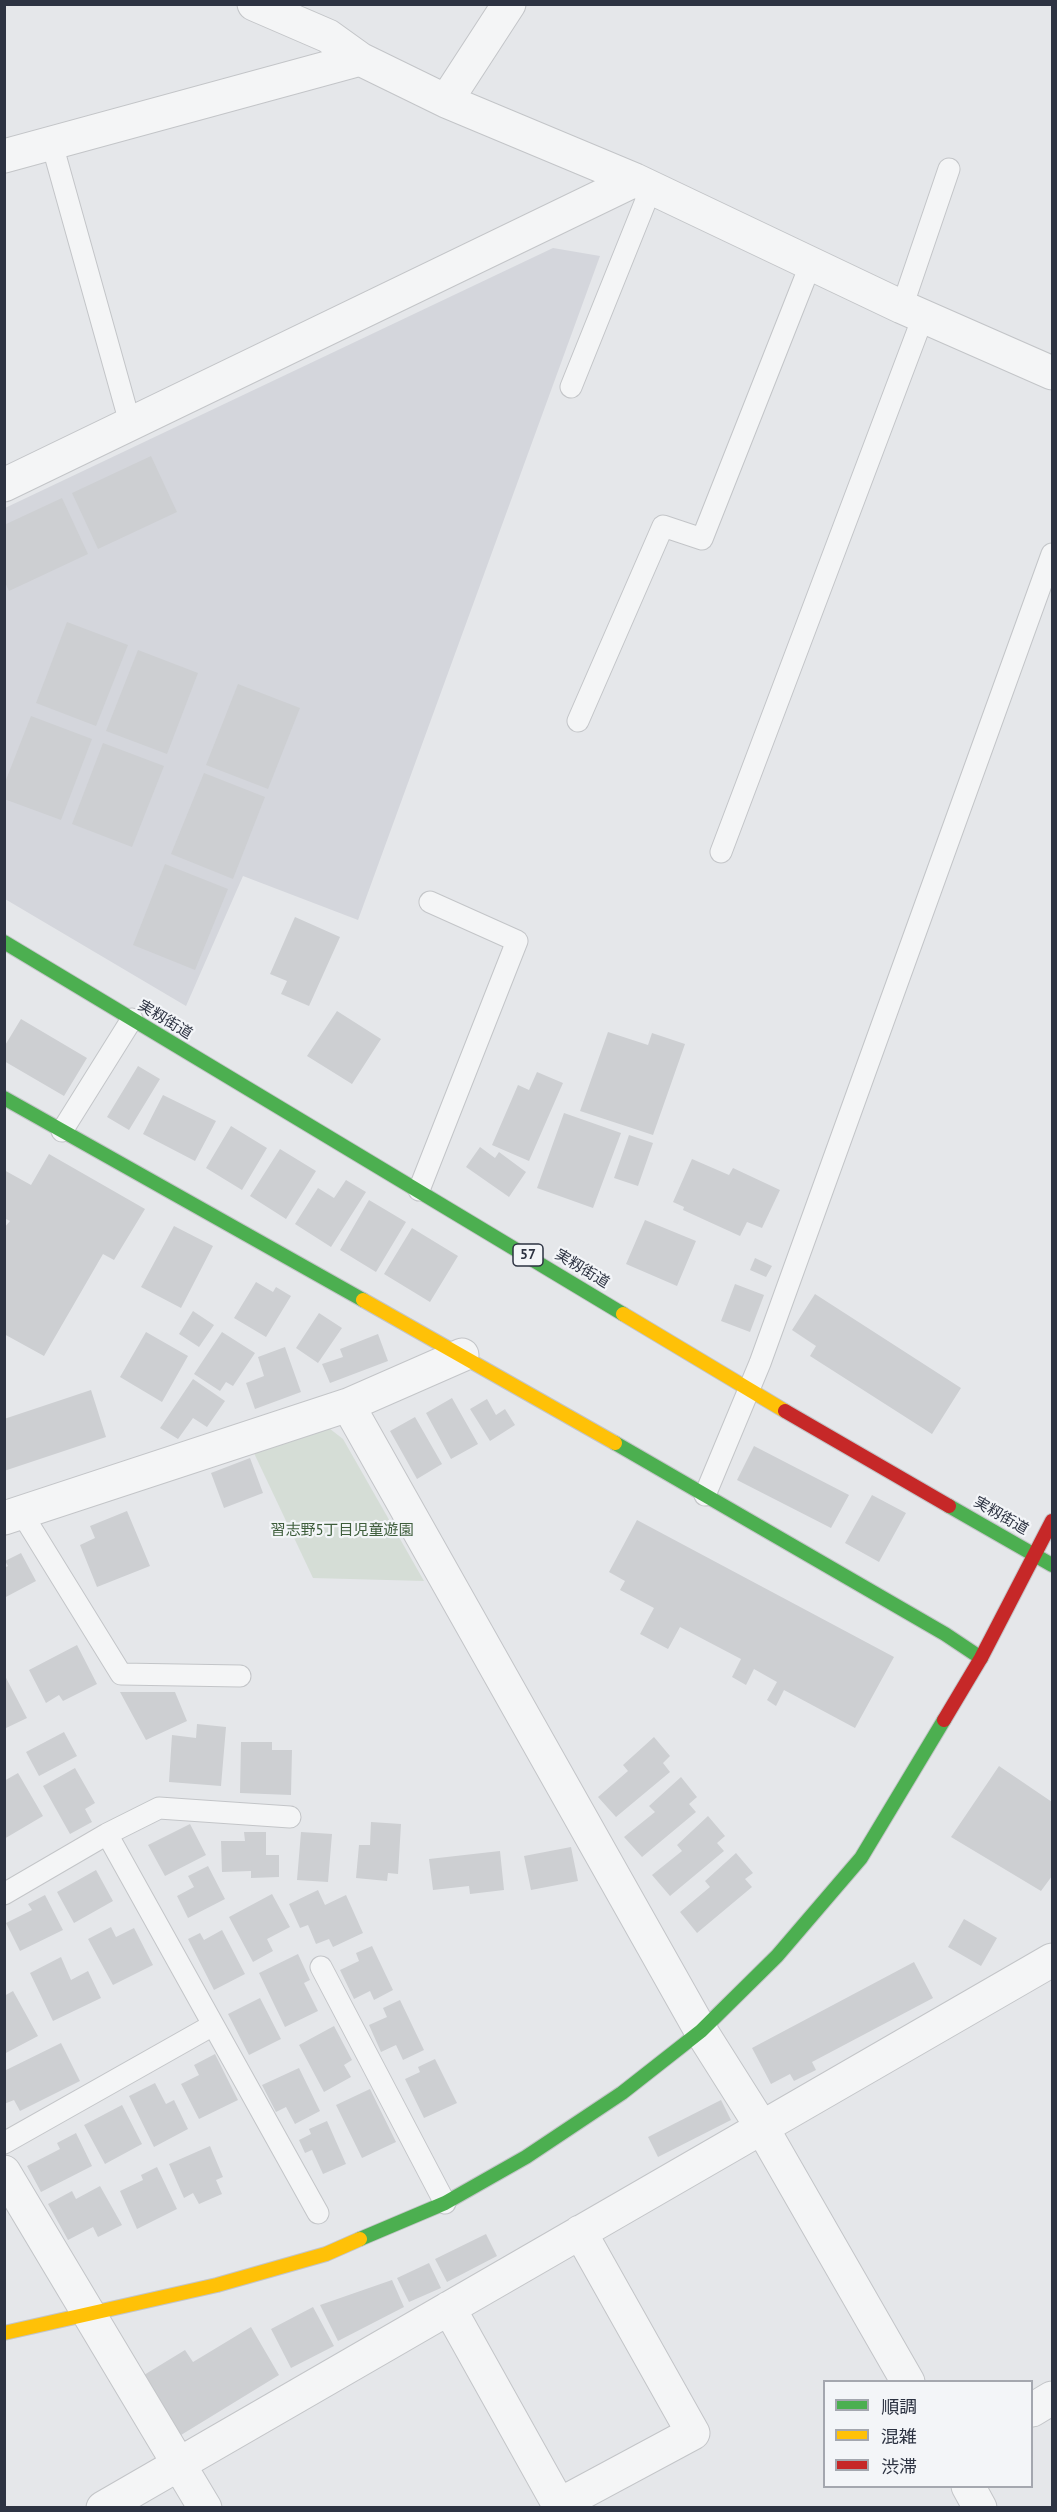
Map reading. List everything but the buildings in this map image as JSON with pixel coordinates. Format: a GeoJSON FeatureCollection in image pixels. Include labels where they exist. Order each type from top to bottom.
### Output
{"type":"FeatureCollection","features":[{"type":"Feature","properties":{"kind":"street"},"geometry":{"type":"LineString","coordinates":[[254,4],[328,36],[360,59],[446,101],[643,184],[912,312],[1053,373]]}},
{"type":"Feature","properties":{"kind":"street"},"geometry":{"type":"LineString","coordinates":[[446,101],[509,4]]}},
{"type":"Feature","properties":{"kind":"street"},"geometry":{"type":"LineString","coordinates":[[4,156],[360,59]]}},
{"type":"Feature","properties":{"kind":"street"},"geometry":{"type":"LineString","coordinates":[[4,485],[130,423],[643,184]]}},
{"type":"Feature","properties":{"kind":"street","name":"実籾街道"},"geometry":{"type":"LineString","coordinates":[[4,942],[749,1390],[1053,1565]]}},
{"type":"Feature","properties":{"kind":"street"},"geometry":{"type":"LineString","coordinates":[[4,1098],[462,1354],[945,1634],[981,1658]]}},
{"type":"Feature","properties":{"kind":"street"},"geometry":{"type":"LineString","coordinates":[[13,1515],[348,1405],[462,1354]]}},
{"type":"Feature","properties":{"kind":"street"},"geometry":{"type":"LineString","coordinates":[[348,1405],[700,2031],[761,2126],[907,2380]]}},
{"type":"Feature","properties":{"kind":"street"},"geometry":{"type":"LineString","coordinates":[[4,2333],[217,2285],[326,2254],[445,2203],[526,2157],[613,2099],[700,2031],[777,1956],[861,1858],[981,1658],[1053,1521]]}},
{"type":"Feature","properties":{"kind":"street"},"geometry":{"type":"LineString","coordinates":[[103,2508],[761,2126],[1052,1962]]}},
{"type":"Feature","properties":{"kind":"street"},"geometry":{"type":"LineString","coordinates":[[4,2172],[66,2272],[205,2508]]}},
{"type":"Feature","properties":{"kind":"street"},"geometry":{"type":"LineString","coordinates":[[449,2308],[559,2505],[693,2433],[580,2232]]}},
{"type":"Feature","properties":{"kind":"street"},"geometry":{"type":"LineString","coordinates":[[1033,2409],[1053,2398]]}},
{"type":"Feature","properties":{"kind":"street"},"geometry":{"type":"LineString","coordinates":[[969,2488],[980,2508]]}},
{"type":"Feature","properties":{"kind":"lane"},"geometry":{"type":"LineString","coordinates":[[52,144],[130,423]]}},
{"type":"Feature","properties":{"kind":"lane"},"geometry":{"type":"LineString","coordinates":[[722,852],[912,312],[949,168]]}},
{"type":"Feature","properties":{"kind":"lane"},"geometry":{"type":"LineString","coordinates":[[571,387],[643,184]]}},
{"type":"Feature","properties":{"kind":"lane"},"geometry":{"type":"LineString","coordinates":[[578,721],[663,526],[702,539],[811,263]]}},
{"type":"Feature","properties":{"kind":"lane"},"geometry":{"type":"LineString","coordinates":[[705,1495],[749,1390],[1053,554]]}},
{"type":"Feature","properties":{"kind":"lane"},"geometry":{"type":"LineString","coordinates":[[419,1190],[517,941],[430,902]]}},
{"type":"Feature","properties":{"kind":"lane"},"geometry":{"type":"LineString","coordinates":[[62,1131],[132,1019]]}},
{"type":"Feature","properties":{"kind":"lane"},"geometry":{"type":"LineString","coordinates":[[13,1515],[121,1674],[240,1676]]}},
{"type":"Feature","properties":{"kind":"lane"},"geometry":{"type":"LineString","coordinates":[[4,1894],[106,1834],[159,1808],[290,1817]]}},
{"type":"Feature","properties":{"kind":"lane"},"geometry":{"type":"LineString","coordinates":[[106,1834],[318,2213]]}},
{"type":"Feature","properties":{"kind":"lane"},"geometry":{"type":"LineString","coordinates":[[321,1967],[445,2203]]}},
{"type":"Feature","properties":{"kind":"lane"},"geometry":{"type":"LineString","coordinates":[[4,2143],[213,2025]]}},
{"type":"Feature","properties":{"kind":"shaded area"},"geometry":{"type":"Polygon","coordinates":[[[553,248],[600,256],[358,920],[243,876],[186,1006],[5,899],[5,508],[553,248]]]}},
{"type":"Feature","properties":{"kind":"green space","name":"習志野5丁目児童遊園"},"geometry":{"type":"Polygon","coordinates":[[[325,1425],[343,1439],[424,1581],[313,1578],[253,1451],[325,1425]]]}},
{"type":"Feature","properties":{"kind":"traffic: fast"},"geometry":{"type":"LineString","coordinates":[[4,942],[623,1314]]}},
{"type":"Feature","properties":{"kind":"traffic: fast"},"geometry":{"type":"LineString","coordinates":[[4,1098],[363,1300]]}},
{"type":"Feature","properties":{"kind":"traffic: fast"},"geometry":{"type":"LineString","coordinates":[[615,1443],[945,1634],[981,1658]]}},
{"type":"Feature","properties":{"kind":"traffic: fast"},"geometry":{"type":"LineString","coordinates":[[949,1506],[1052,1565]]}},
{"type":"Feature","properties":{"kind":"traffic: fast"},"geometry":{"type":"LineString","coordinates":[[360,2239],[445,2203],[526,2157],[622,2093],[701,2031],[777,1956],[861,1858],[944,1720]]}},
{"type":"Feature","properties":{"kind":"traffic: slow"},"geometry":{"type":"LineString","coordinates":[[363,1300],[615,1443]]}},
{"type":"Feature","properties":{"kind":"traffic: slow"},"geometry":{"type":"LineString","coordinates":[[623,1314],[785,1411]]}},
{"type":"Feature","properties":{"kind":"traffic: slow"},"geometry":{"type":"LineString","coordinates":[[4,2333],[217,2285],[326,2254],[360,2239]]}},
{"type":"Feature","properties":{"kind":"traffic: jam"},"geometry":{"type":"LineString","coordinates":[[785,1411],[949,1506]]}},
{"type":"Feature","properties":{"kind":"traffic: jam"},"geometry":{"type":"LineString","coordinates":[[944,1720],[981,1658],[1052,1521]]}}]}
